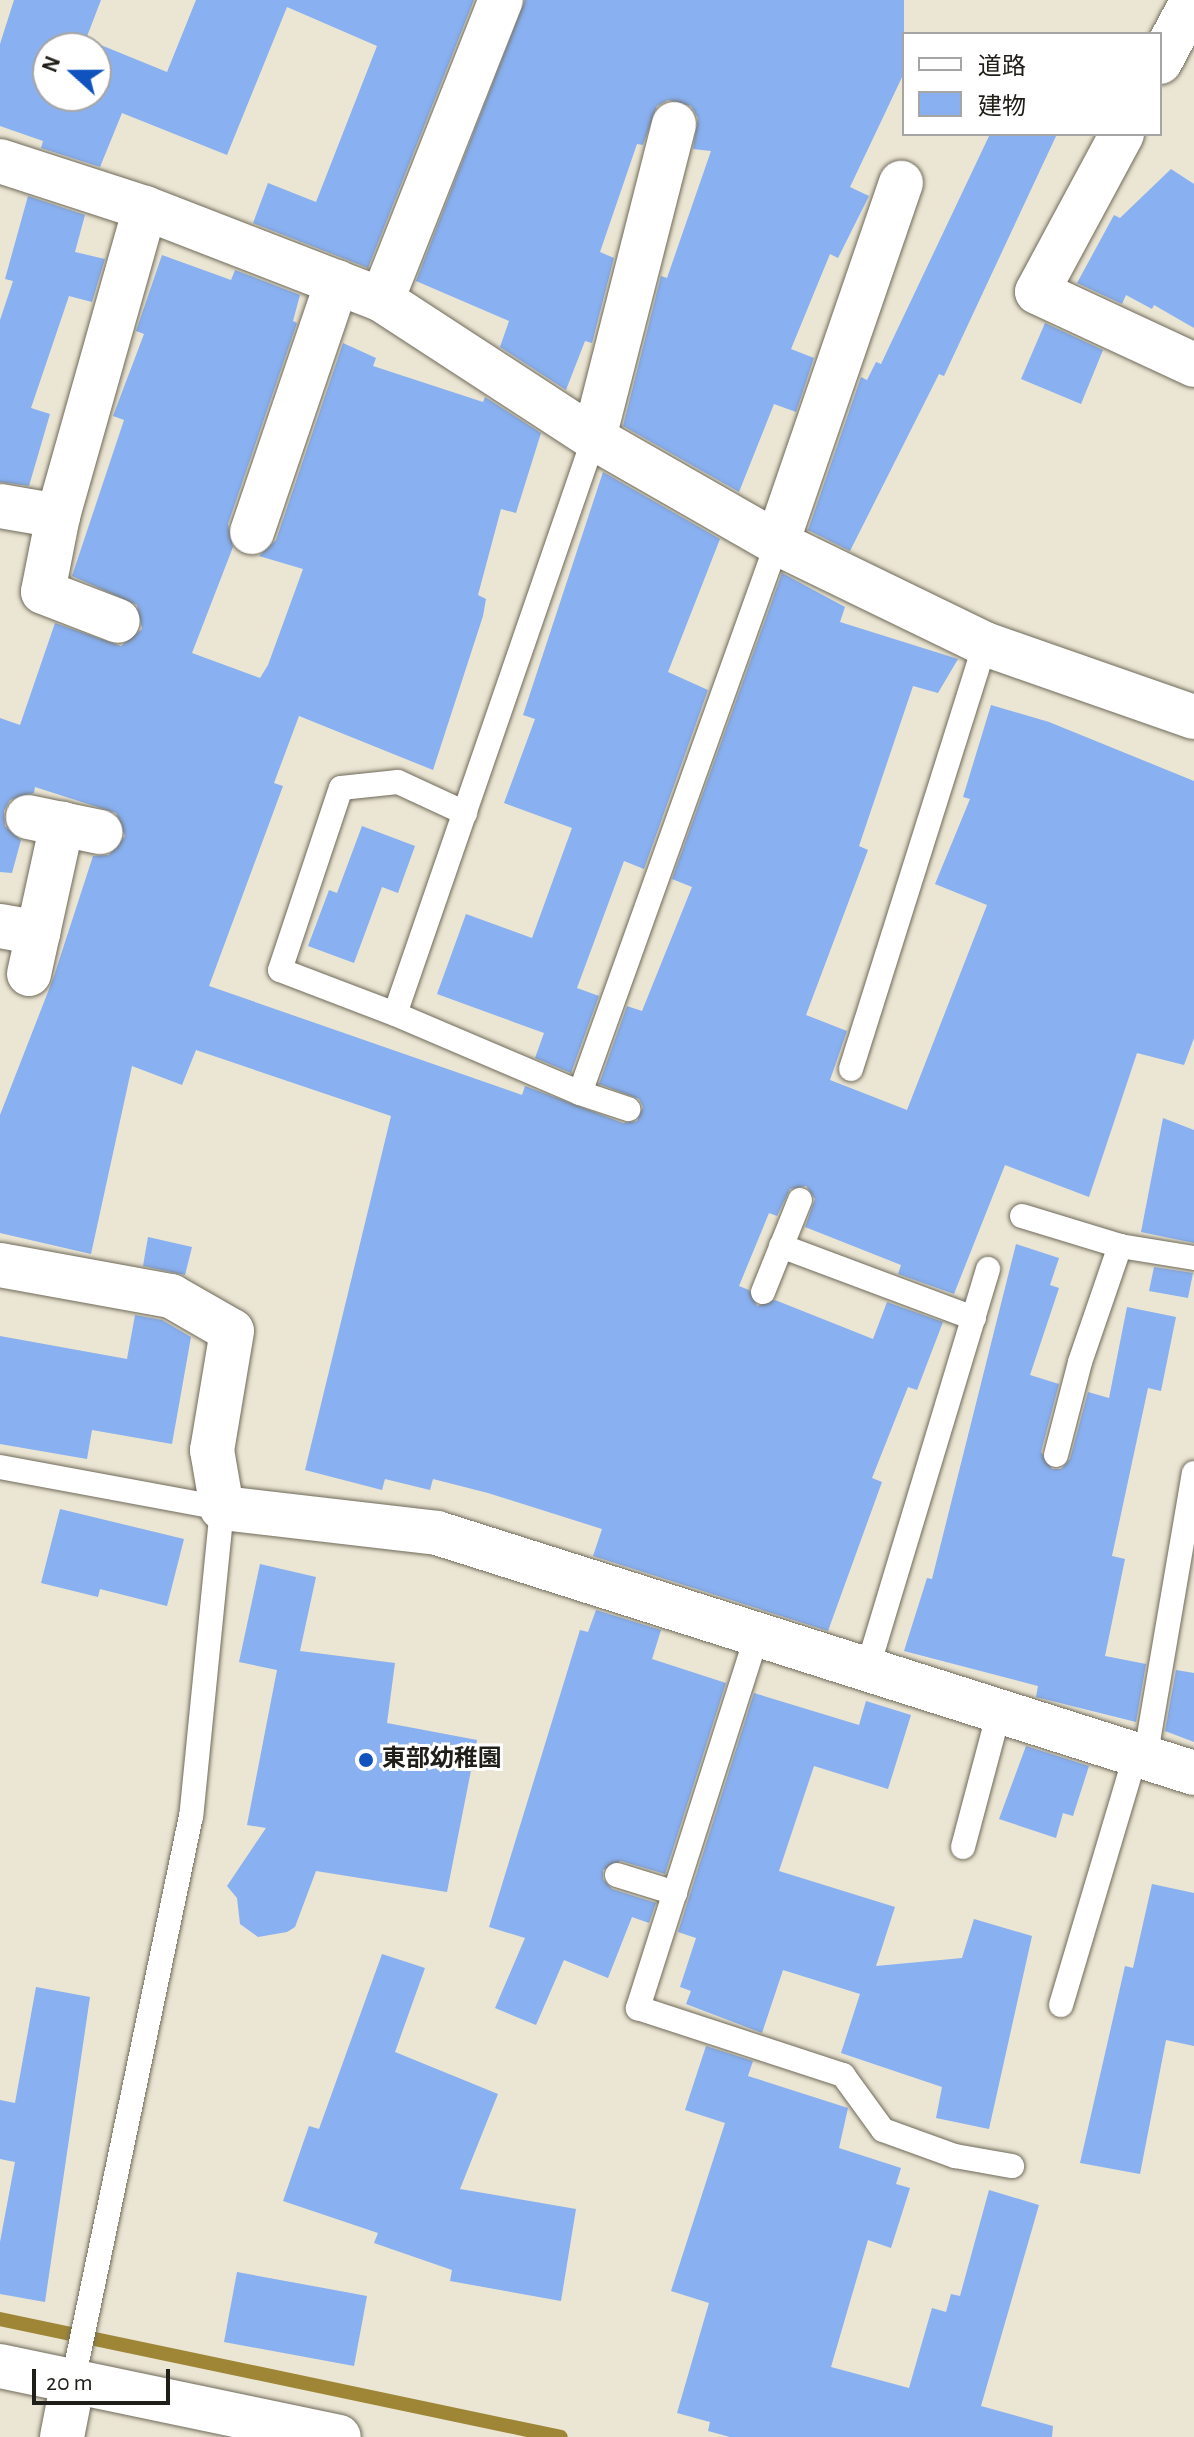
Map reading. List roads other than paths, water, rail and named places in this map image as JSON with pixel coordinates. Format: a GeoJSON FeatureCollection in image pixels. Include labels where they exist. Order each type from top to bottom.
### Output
{"type":"FeatureCollection","features":[{"type":"Feature","properties":{"kind":"street"},"geometry":{"type":"LineString","coordinates":[[382,300],[501,0]]}},
{"type":"Feature","properties":{"kind":"street"},"geometry":{"type":"LineString","coordinates":[[1162,58],[1193,0]]}},
{"type":"Feature","properties":{"kind":"street"},"geometry":{"type":"LineString","coordinates":[[594,438],[674,124]]}},
{"type":"Feature","properties":{"kind":"street"},"geometry":{"type":"LineString","coordinates":[[1121,136],[1037,292],[1194,365]]}},
{"type":"Feature","properties":{"kind":"street"},"geometry":{"type":"LineString","coordinates":[[0,161],[145,208],[382,300],[594,438],[777,543],[985,644],[1194,717]]}},
{"type":"Feature","properties":{"kind":"street"},"geometry":{"type":"LineString","coordinates":[[777,543],[901,183]]}},
{"type":"Feature","properties":{"kind":"street"},"geometry":{"type":"LineString","coordinates":[[118,621],[43,592],[58,516],[145,208]]}},
{"type":"Feature","properties":{"kind":"street"},"geometry":{"type":"LineString","coordinates":[[252,532],[337,282]]}},
{"type":"Feature","properties":{"kind":"street"},"geometry":{"type":"LineString","coordinates":[[0,506],[58,516]]}},
{"type":"Feature","properties":{"kind":"street"},"geometry":{"type":"LineString","coordinates":[[22,944],[63,825]]}},
{"type":"Feature","properties":{"kind":"street"},"geometry":{"type":"LineString","coordinates":[[0,1265],[171,1296],[232,1331],[212,1450],[222,1508],[437,1533],[1194,1773]]}},
{"type":"Feature","properties":{"kind":"street"},"geometry":{"type":"LineString","coordinates":[[0,2366],[339,2437]]}},
{"type":"Feature","properties":{"kind":"street"},"geometry":{"type":"LineString","coordinates":[[62,2437],[73,2381]]}},
{"type":"Feature","properties":{"kind":"lane"},"geometry":{"type":"LineString","coordinates":[[395,1014],[594,438]]}},
{"type":"Feature","properties":{"kind":"lane"},"geometry":{"type":"LineString","coordinates":[[580,1093],[777,543]]}},
{"type":"Feature","properties":{"kind":"lane"},"geometry":{"type":"LineString","coordinates":[[851,1069],[985,644]]}},
{"type":"Feature","properties":{"kind":"lane"},"geometry":{"type":"LineString","coordinates":[[465,813],[398,782],[341,788],[280,970],[395,1014],[580,1093],[628,1109]]}},
{"type":"Feature","properties":{"kind":"lane"},"geometry":{"type":"LineString","coordinates":[[763,1292],[800,1200]]}},
{"type":"Feature","properties":{"kind":"lane"},"geometry":{"type":"LineString","coordinates":[[1022,1216],[1120,1246],[1194,1258]]}},
{"type":"Feature","properties":{"kind":"lane"},"geometry":{"type":"LineString","coordinates":[[781,1246],[974,1318]]}},
{"type":"Feature","properties":{"kind":"lane"},"geometry":{"type":"LineString","coordinates":[[1056,1455],[1080,1362],[1120,1246]]}},
{"type":"Feature","properties":{"kind":"lane"},"geometry":{"type":"LineString","coordinates":[[867,1670],[988,1269]]}},
{"type":"Feature","properties":{"kind":"lane"},"geometry":{"type":"LineString","coordinates":[[0,1467],[222,1508],[191,1816],[73,2381]]}},
{"type":"Feature","properties":{"kind":"lane"},"geometry":{"type":"LineString","coordinates":[[1061,2005],[1140,1758],[1194,1473]]}},
{"type":"Feature","properties":{"kind":"lane"},"geometry":{"type":"LineString","coordinates":[[757,1635],[638,2008],[843,2075],[883,2130],[955,2156],[1012,2166]]}},
{"type":"Feature","properties":{"kind":"lane"},"geometry":{"type":"LineString","coordinates":[[963,1847],[999,1712]]}},
{"type":"Feature","properties":{"kind":"lane"},"geometry":{"type":"LineString","coordinates":[[617,1875],[675,1893]]}},
{"type":"Feature","properties":{"kind":"waterway"},"geometry":{"type":"LineString","coordinates":[[0,2319],[561,2437]]}},
{"type":"Feature","properties":{"kind":"place","name":"東部幼稚園"},"geometry":{"type":"Point","coordinates":[366,1760]}}]}
